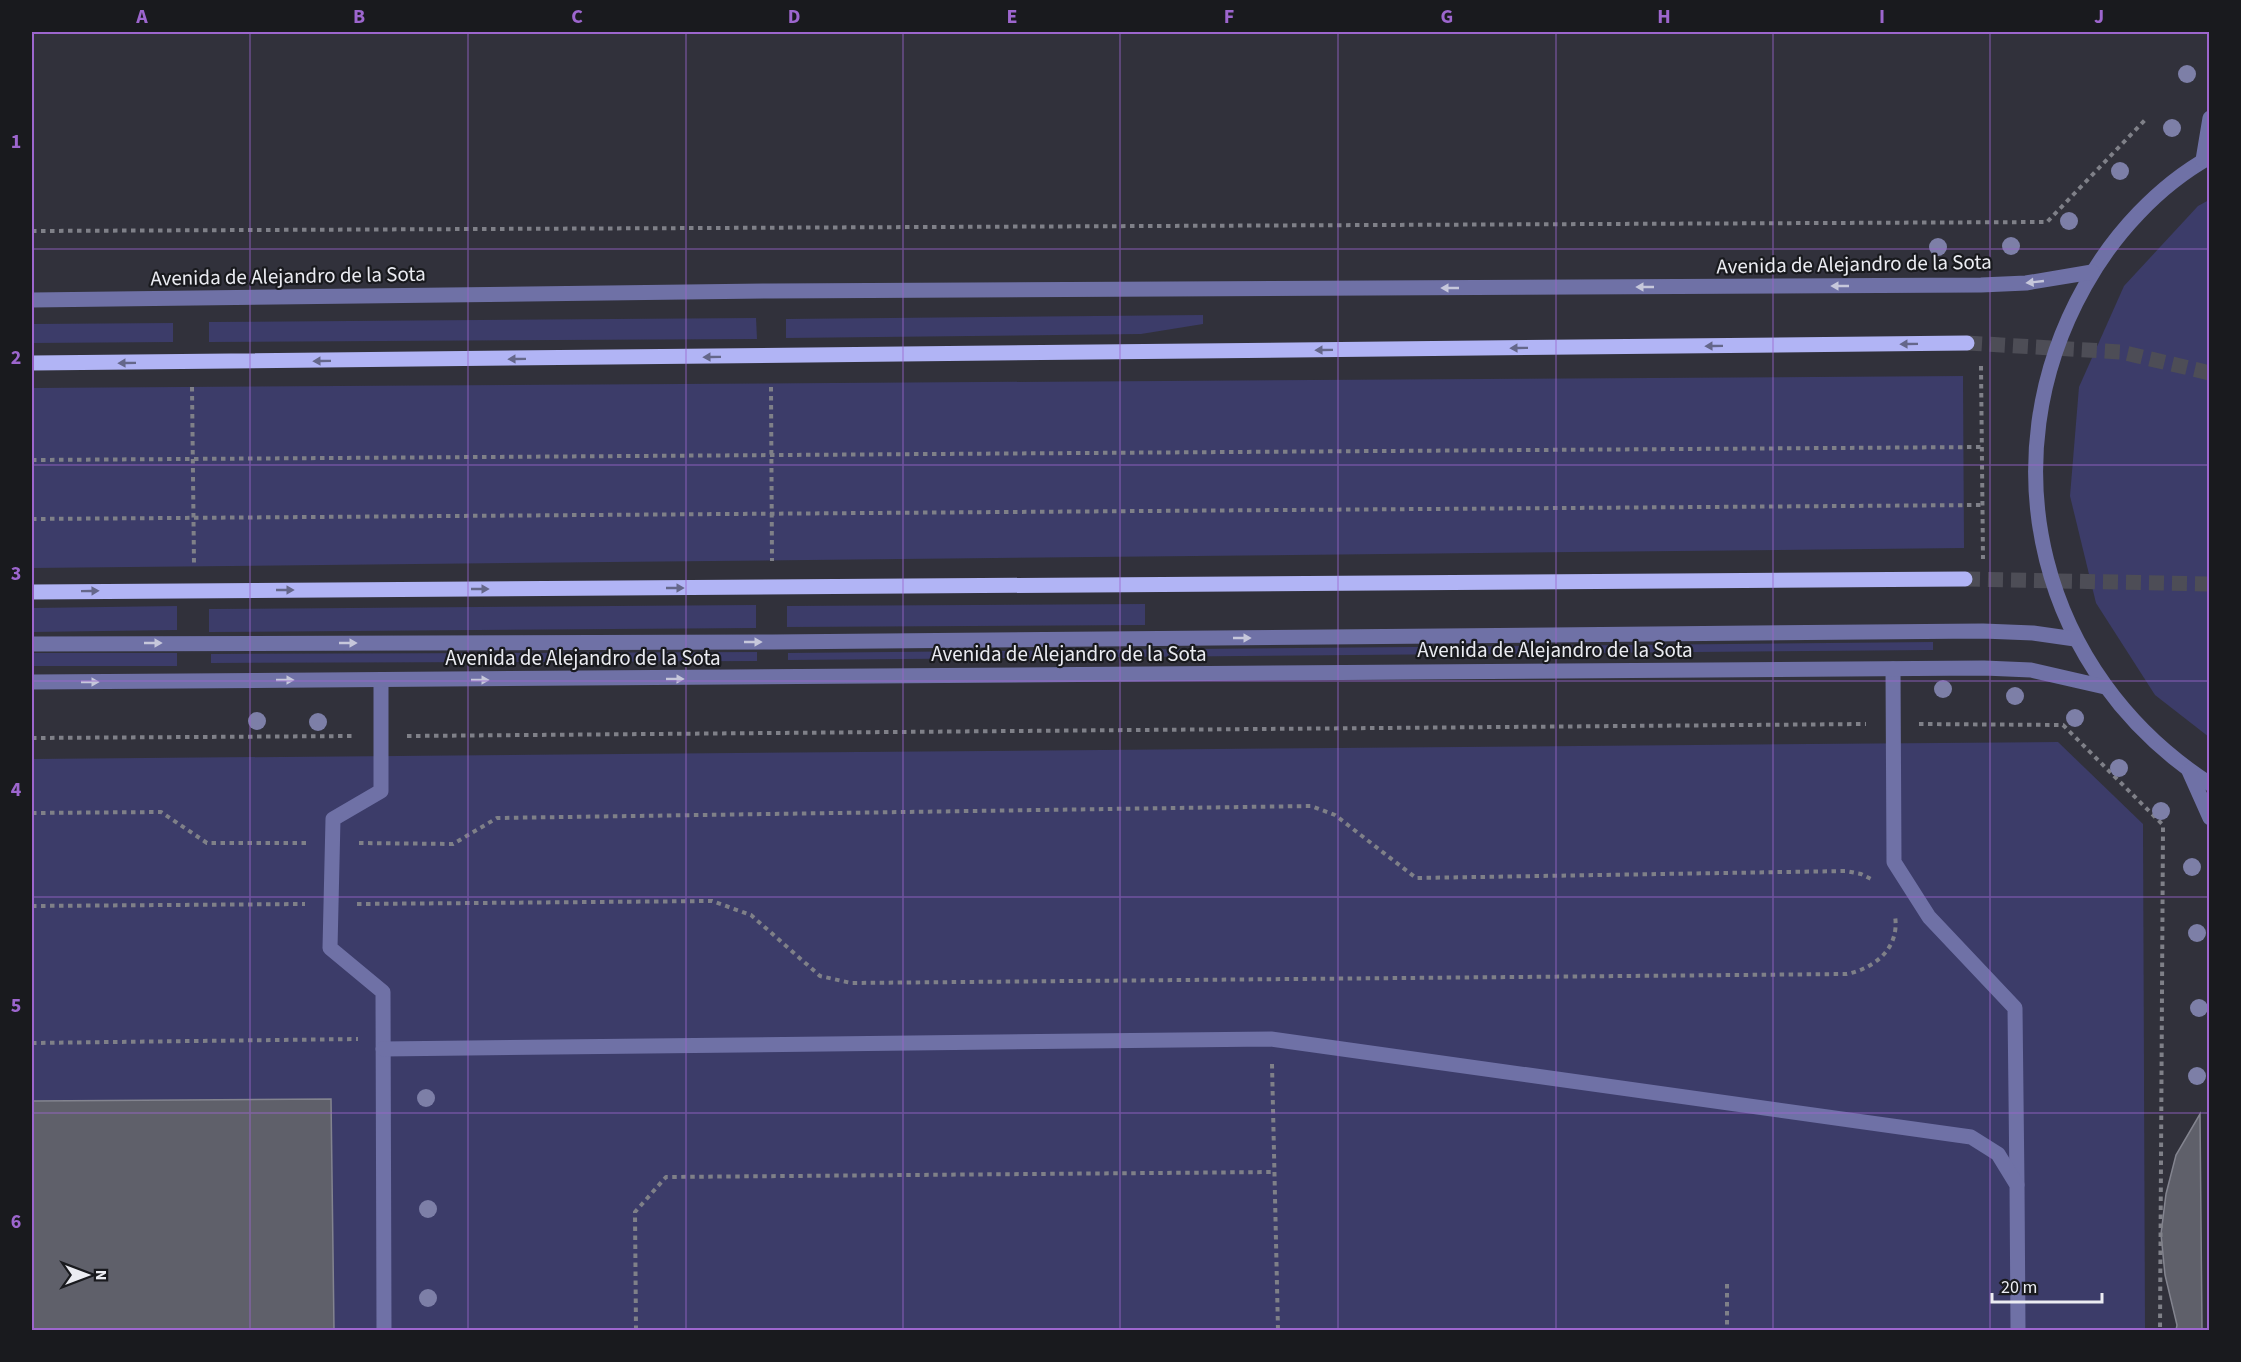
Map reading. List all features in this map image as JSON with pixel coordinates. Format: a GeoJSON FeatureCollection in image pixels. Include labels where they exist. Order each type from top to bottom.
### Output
{"type":"FeatureCollection","features":[{"type":"Feature","properties":{"kind":"main road"},"geometry":{"type":"LineString","coordinates":[[32,363],[1967,343]]}},
{"type":"Feature","properties":{"kind":"main road"},"geometry":{"type":"LineString","coordinates":[[32,592],[1965,579]]}},
{"type":"Feature","properties":{"kind":"street"},"geometry":{"type":"LineString","coordinates":[[2210,118],[2206,159],[2162,192],[2131,221],[2092,272],[2072,309],[2056,348],[2044,390],[2037,432],[2035,474],[2038,517],[2045,558],[2058,600],[2075,639],[2105,687],[2143,732],[2189,771],[2210,784]]}},
{"type":"Feature","properties":{"kind":"street","name":"Avenida de Alejandro de la Sota"},"geometry":{"type":"LineString","coordinates":[[32,300],[770,291],[1981,285],[2042,281],[2092,272]]}},
{"type":"Feature","properties":{"kind":"street","name":"Avenida de Alejandro de la Sota"},"geometry":{"type":"LineString","coordinates":[[32,644],[773,642],[1983,631],[2033,633],[2075,639]]}},
{"type":"Feature","properties":{"kind":"street","name":"Avenida de Alejandro de la Sota"},"geometry":{"type":"LineString","coordinates":[[32,682],[2008,668],[2105,687]]}},
{"type":"Feature","properties":{"kind":"street"},"geometry":{"type":"LineString","coordinates":[[1893,669],[1894,862],[1929,917],[2015,1008],[2018,1330]]}},
{"type":"Feature","properties":{"kind":"street"},"geometry":{"type":"LineString","coordinates":[[381,680],[383,736],[381,791],[333,819],[330,948],[383,992],[384,1330]]}},
{"type":"Feature","properties":{"kind":"street"},"geometry":{"type":"LineString","coordinates":[[2189,771],[2210,818]]}},
{"type":"Feature","properties":{"kind":"street"},"geometry":{"type":"LineString","coordinates":[[383,1044],[1271,1039],[1971,1137],[1998,1154],[2017,1185]]}},
{"type":"Feature","properties":{"kind":"path"},"geometry":{"type":"LineString","coordinates":[[32,231],[2047,222],[2147,118]]}},
{"type":"Feature","properties":{"kind":"path"},"geometry":{"type":"LineString","coordinates":[[1981,364],[1983,561]]}},
{"type":"Feature","properties":{"kind":"path"},"geometry":{"type":"LineString","coordinates":[[192,387],[194,571]]}},
{"type":"Feature","properties":{"kind":"path"},"geometry":{"type":"LineString","coordinates":[[771,387],[772,565]]}},
{"type":"Feature","properties":{"kind":"path"},"geometry":{"type":"LineString","coordinates":[[32,460],[1982,447]]}},
{"type":"Feature","properties":{"kind":"path"},"geometry":{"type":"LineString","coordinates":[[32,519],[1982,505]]}},
{"type":"Feature","properties":{"kind":"path"},"geometry":{"type":"LineString","coordinates":[[32,738],[1893,724],[2063,725],[2163,825],[2160,1330]]}},
{"type":"Feature","properties":{"kind":"path"},"geometry":{"type":"LineString","coordinates":[[32,813],[161,812],[207,843],[453,844],[497,818],[1311,806],[1335,815],[1416,878],[1846,871],[1862,874],[1880,886]]}},
{"type":"Feature","properties":{"kind":"path"},"geometry":{"type":"LineString","coordinates":[[32,906],[712,901],[751,915],[820,976],[850,983],[1847,974],[1870,967],[1887,951],[1894,936],[1894,913]]}},
{"type":"Feature","properties":{"kind":"path"},"geometry":{"type":"LineString","coordinates":[[1271,1039],[1278,1330]]}},
{"type":"Feature","properties":{"kind":"path"},"geometry":{"type":"LineString","coordinates":[[32,1043],[383,1044]]}},
{"type":"Feature","properties":{"kind":"path"},"geometry":{"type":"LineString","coordinates":[[636,1330],[635,1212],[666,1177],[1275,1172]]}},
{"type":"Feature","properties":{"kind":"path"},"geometry":{"type":"LineString","coordinates":[[1727,1284],[1727,1330]]}},
{"type":"Feature","properties":{"kind":"shaded area"},"geometry":{"type":"Polygon","coordinates":[[[2209,200],[2209,737],[2155,695],[2096,603],[2070,496],[2079,387],[2124,286],[2198,206],[2209,200]]]}},
{"type":"Feature","properties":{"kind":"shaded area"},"geometry":{"type":"Polygon","coordinates":[[[1203,315],[1203,324],[1141,334],[786,338],[786,319],[1203,315]]]}},
{"type":"Feature","properties":{"kind":"shaded area"},"geometry":{"type":"Polygon","coordinates":[[[756,318],[757,339],[209,342],[209,322],[756,318]]]}},
{"type":"Feature","properties":{"kind":"shaded area"},"geometry":{"type":"Polygon","coordinates":[[[173,323],[173,342],[32,343],[32,324],[173,323]]]}},
{"type":"Feature","properties":{"kind":"shaded area"},"geometry":{"type":"Polygon","coordinates":[[[1963,376],[1964,548],[32,568],[32,388],[1963,376]]]}},
{"type":"Feature","properties":{"kind":"shaded area"},"geometry":{"type":"Polygon","coordinates":[[[1145,604],[1145,625],[787,627],[787,606],[1145,604]]]}},
{"type":"Feature","properties":{"kind":"shaded area"},"geometry":{"type":"Polygon","coordinates":[[[756,605],[756,628],[209,632],[209,609],[756,605]]]}},
{"type":"Feature","properties":{"kind":"shaded area"},"geometry":{"type":"Polygon","coordinates":[[[177,606],[177,630],[32,632],[32,608],[177,606]]]}},
{"type":"Feature","properties":{"kind":"shaded area"},"geometry":{"type":"Polygon","coordinates":[[[1933,642],[1933,650],[788,660],[788,653],[1933,642]]]}},
{"type":"Feature","properties":{"kind":"shaded area"},"geometry":{"type":"Polygon","coordinates":[[[757,652],[757,661],[211,663],[211,654],[757,652]]]}},
{"type":"Feature","properties":{"kind":"shaded area"},"geometry":{"type":"Polygon","coordinates":[[[32,653],[177,653],[177,666],[32,666],[32,653]]]}},
{"type":"Feature","properties":{"kind":"shaded area"},"geometry":{"type":"Polygon","coordinates":[[[2058,742],[2143,824],[2145,1330],[32,1330],[32,759],[2058,742]]]}},
{"type":"Feature","properties":{"kind":"building"},"geometry":{"type":"Polygon","coordinates":[[[331,1099],[334,1330],[32,1330],[32,1101],[331,1099]]]}},
{"type":"Feature","properties":{"kind":"building"},"geometry":{"type":"Polygon","coordinates":[[[2200,1114],[2202,1330],[2176,1330],[2177,1325],[2165,1275],[2161,1234],[2166,1194],[2176,1155],[2200,1114]]]}},
{"type":"Feature","properties":{"kind":"tunnel"},"geometry":{"type":"LineString","coordinates":[[1967,343],[2121,352],[2210,373]]}},
{"type":"Feature","properties":{"kind":"tunnel"},"geometry":{"type":"LineString","coordinates":[[1965,579],[2210,584]]}}]}
